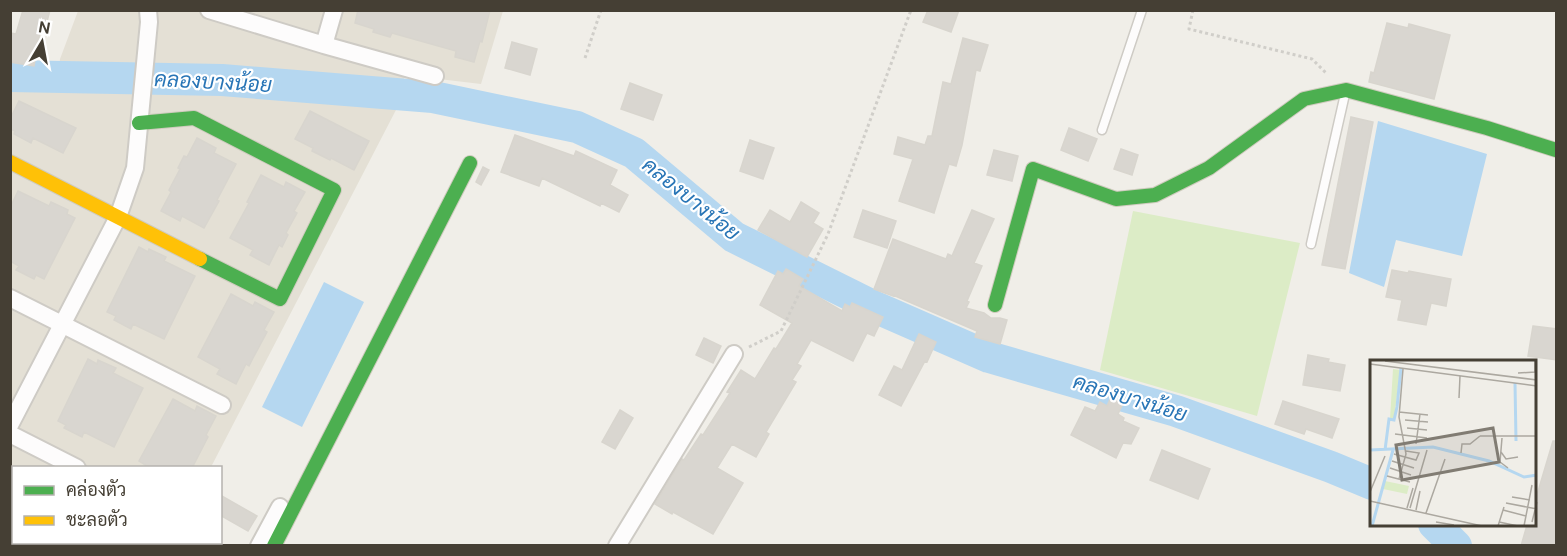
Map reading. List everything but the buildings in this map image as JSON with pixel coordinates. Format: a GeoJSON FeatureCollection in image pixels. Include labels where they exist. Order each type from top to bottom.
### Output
{"type":"FeatureCollection","features":[{"type":"Feature","properties":{"kind":"street"},"geometry":{"type":"LineString","coordinates":[[208,10],[435,76]]}},
{"type":"Feature","properties":{"kind":"street"},"geometry":{"type":"LineString","coordinates":[[324,45],[334,10]]}},
{"type":"Feature","properties":{"kind":"street"},"geometry":{"type":"LineString","coordinates":[[10,425],[118,217],[135,168],[149,16]]}},
{"type":"Feature","properties":{"kind":"street"},"geometry":{"type":"LineString","coordinates":[[995,304],[1033,169],[1116,199],[1155,195],[1209,168],[1304,99],[1346,90],[1487,128],[1557,150]]}},
{"type":"Feature","properties":{"kind":"street"},"geometry":{"type":"LineString","coordinates":[[10,162],[280,299],[334,190],[194,118],[139,123]]}},
{"type":"Feature","properties":{"kind":"street"},"geometry":{"type":"LineString","coordinates":[[274,546],[470,163]]}},
{"type":"Feature","properties":{"kind":"street"},"geometry":{"type":"LineString","coordinates":[[10,298],[222,405]]}},
{"type":"Feature","properties":{"kind":"street"},"geometry":{"type":"LineString","coordinates":[[617,546],[735,354]]}},
{"type":"Feature","properties":{"kind":"street"},"geometry":{"type":"LineString","coordinates":[[10,434],[73,466]]}},
{"type":"Feature","properties":{"kind":"street"},"geometry":{"type":"LineString","coordinates":[[259,546],[280,507]]}},
{"type":"Feature","properties":{"kind":"lane"},"geometry":{"type":"LineString","coordinates":[[1102,130],[1142,10]]}},
{"type":"Feature","properties":{"kind":"lane"},"geometry":{"type":"LineString","coordinates":[[1311,244],[1346,90]]}},
{"type":"Feature","properties":{"kind":"path"},"geometry":{"type":"LineString","coordinates":[[585,58],[601,10]]}},
{"type":"Feature","properties":{"kind":"path"},"geometry":{"type":"LineString","coordinates":[[735,354],[781,331],[828,234],[911,10]]}},
{"type":"Feature","properties":{"kind":"path"},"geometry":{"type":"LineString","coordinates":[[1193,10],[1189,29],[1312,59],[1346,90]]}},
{"type":"Feature","properties":{"kind":"shaded area"},"geometry":{"type":"Polygon","coordinates":[[[78,11],[503,11],[481,84],[405,75],[397,108],[212,466],[12,466],[12,544],[170,545],[11,545],[10,86],[58,86],[60,59],[78,11]]]}},
{"type":"Feature","properties":{"kind":"green space"},"geometry":{"type":"Polygon","coordinates":[[[1133,211],[1300,243],[1257,416],[1100,370],[1133,211]]]}},
{"type":"Feature","properties":{"kind":"water"},"geometry":{"type":"Polygon","coordinates":[[[1378,121],[1487,154],[1462,256],[1396,240],[1384,287],[1349,273],[1378,121]]]}},
{"type":"Feature","properties":{"kind":"water"},"geometry":{"type":"Polygon","coordinates":[[[324,282],[364,302],[302,427],[262,407],[324,282]]]}},
{"type":"Feature","properties":{"kind":"waterway","name":"คลองบางน้อย"},"geometry":{"type":"LineString","coordinates":[[10,76],[222,80],[433,97],[577,127],[634,153],[734,237],[877,308],[989,357],[1176,411],[1370,483]]}},
{"type":"Feature","properties":{"kind":"waterway","name":"คลองบางน้อย"},"geometry":{"type":"LineString","coordinates":[[1436,526],[1456,546]]}},
{"type":"Feature","properties":{"kind":"traffic: fast"},"geometry":{"type":"LineString","coordinates":[[995,305],[1033,169],[1116,199],[1155,195],[1209,168],[1304,99],[1346,90],[1487,128],[1556,150]]}},
{"type":"Feature","properties":{"kind":"traffic: fast"},"geometry":{"type":"LineString","coordinates":[[139,123],[194,118],[334,190],[280,299],[200,259]]}},
{"type":"Feature","properties":{"kind":"traffic: fast"},"geometry":{"type":"LineString","coordinates":[[274,546],[470,163]]}},
{"type":"Feature","properties":{"kind":"traffic: slow"},"geometry":{"type":"LineString","coordinates":[[10,162],[200,259]]}}]}
